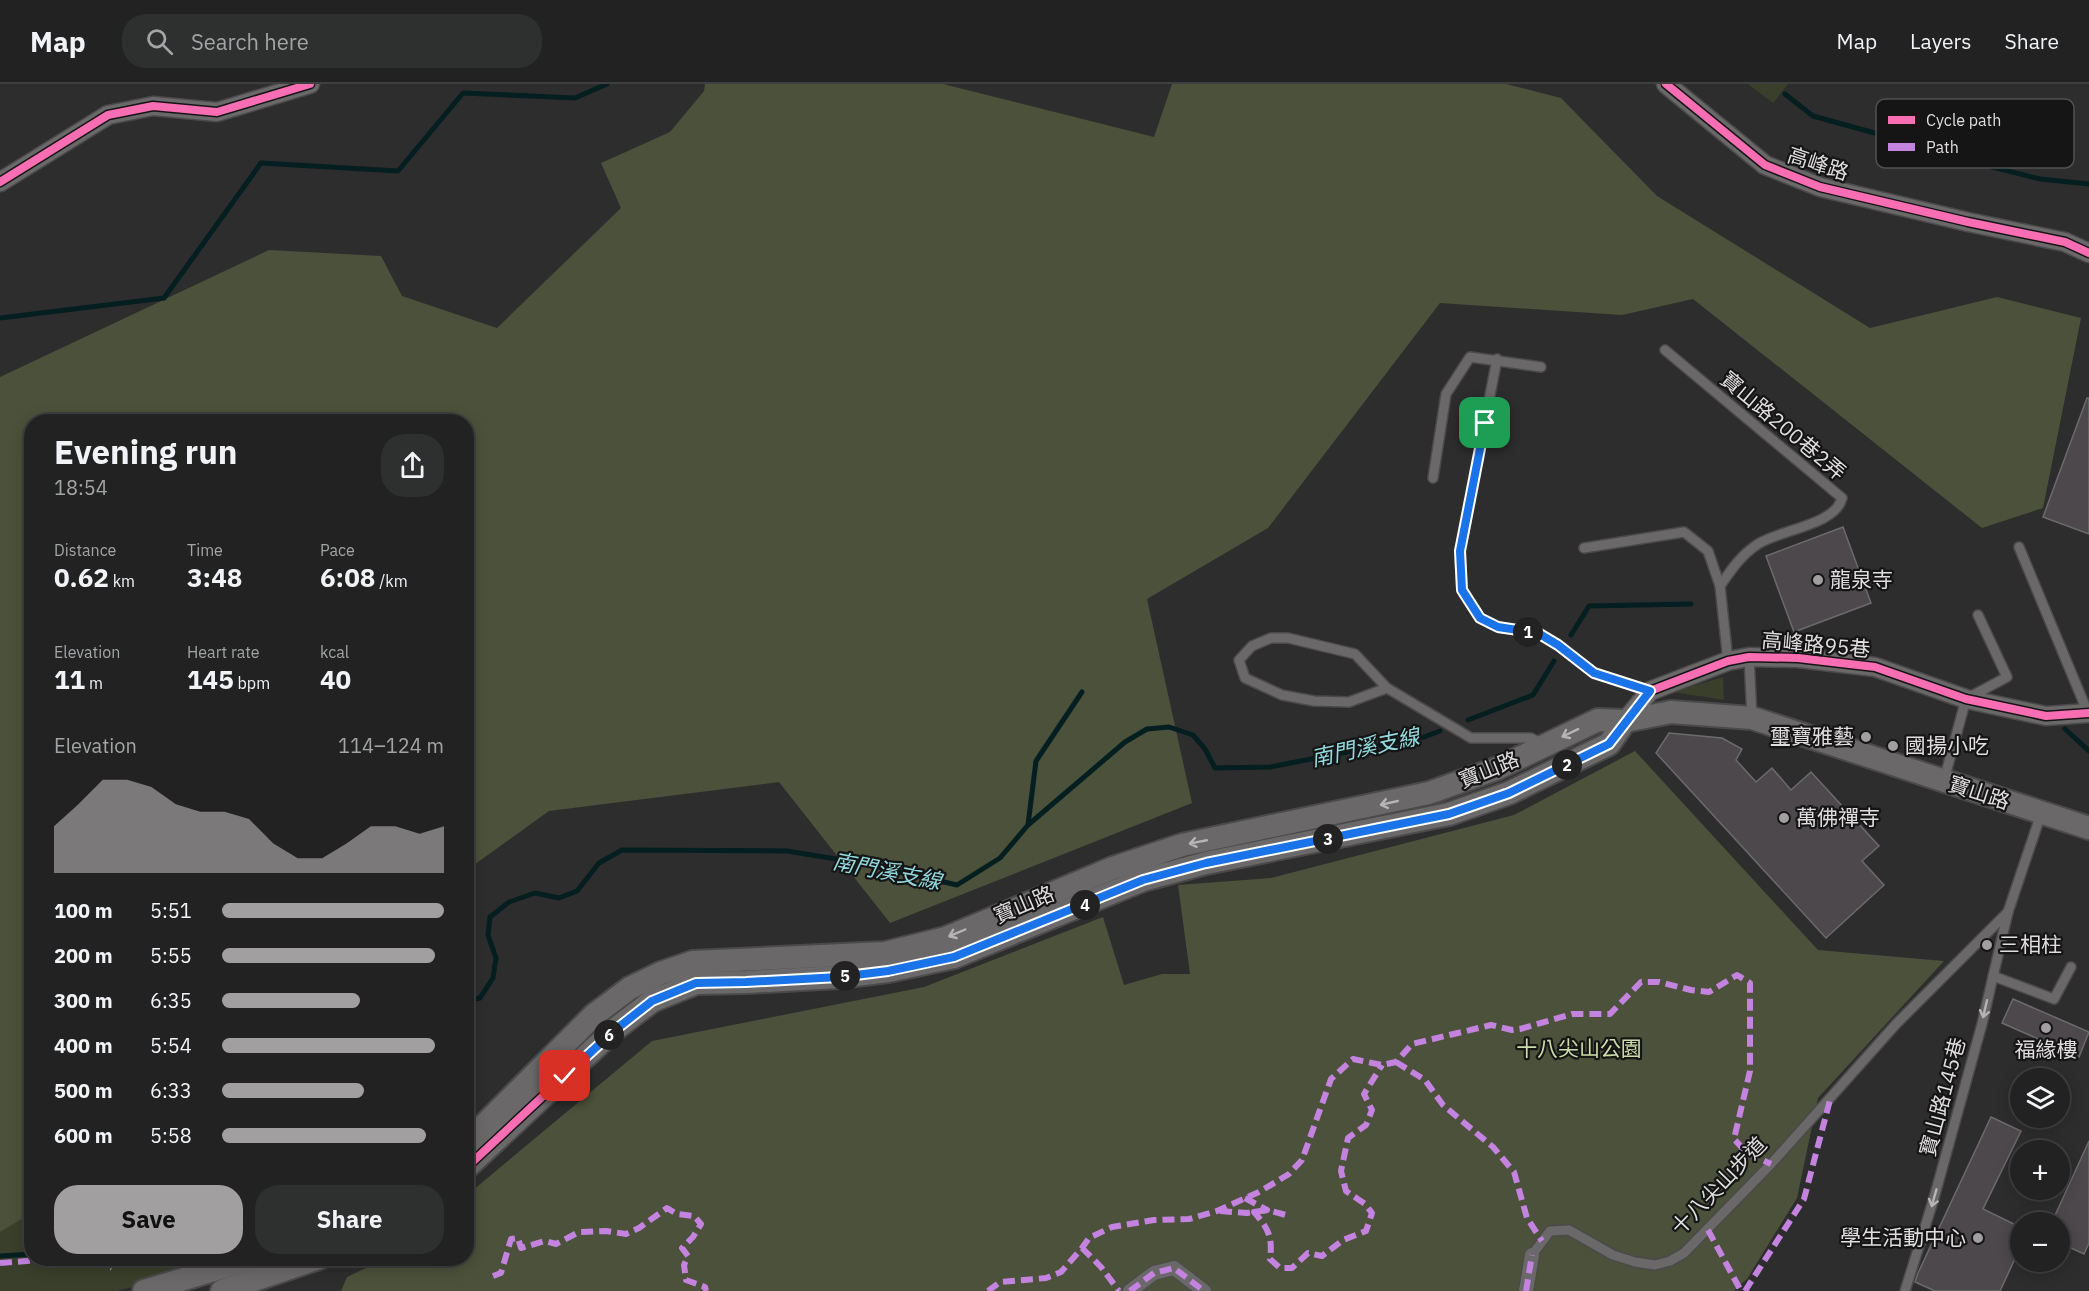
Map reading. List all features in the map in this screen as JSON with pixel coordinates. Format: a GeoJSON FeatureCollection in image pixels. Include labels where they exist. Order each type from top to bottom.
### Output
{"type":"FeatureCollection","features":[{"type":"Feature","properties":{"kind":"street"},"geometry":{"type":"LineString","coordinates":[[0,182],[108,115],[153,106],[217,112],[310,84]]}},
{"type":"Feature","properties":{"kind":"street","name":"高峰路"},"geometry":{"type":"LineString","coordinates":[[1666,84],[1765,165],[1809,183],[1968,222],[2065,242],[2089,253]]}},
{"type":"Feature","properties":{"kind":"street","name":"高峰路95巷"},"geometry":{"type":"LineString","coordinates":[[1625,721],[1650,691],[1728,661],[1749,657],[1798,658],[1875,667],[1966,699],[2046,716],[2088,713]]}},
{"type":"Feature","properties":{"kind":"street","name":"寶山路"},"geometry":{"type":"LineString","coordinates":[[474,1136],[594,1016],[630,988],[662,973],[693,962],[885,953],[946,938],[1113,868],[1182,845],[1429,794],[1496,769],[1598,720],[1625,721],[1671,712],[1752,718],[2089,828]]}},
{"type":"Feature","properties":{"kind":"street","name":"寶山路"},"geometry":{"type":"LineString","coordinates":[[474,1161],[615,1030],[652,1001],[696,983],[839,977],[888,971],[954,957],[1143,880],[1206,863],[1449,814],[1509,793],[1609,744],[1625,721]]}},
{"type":"Feature","properties":{"kind":"street","name":"十八尖山步道"},"geometry":{"type":"LineString","coordinates":[[1526,1291],[1532,1255]]}},
{"type":"Feature","properties":{"kind":"street"},"geometry":{"type":"LineString","coordinates":[[144,1291],[177,1286],[232,1266]]}},
{"type":"Feature","properties":{"kind":"street"},"geometry":{"type":"LineString","coordinates":[[222,1291],[295,1266]]}},
{"type":"Feature","properties":{"kind":"street"},"geometry":{"type":"LineString","coordinates":[[1130,1291],[1154,1273],[1174,1269],[1204,1291]]}},
{"type":"Feature","properties":{"kind":"lane","name":"寶山路200巷2弄"},"geometry":{"type":"LineString","coordinates":[[1665,350],[1842,498],[1840,505],[1830,515],[1759,543],[1736,562],[1720,586]]}},
{"type":"Feature","properties":{"kind":"lane"},"geometry":{"type":"LineString","coordinates":[[1433,478],[1446,394],[1470,357],[1541,367]]}},
{"type":"Feature","properties":{"kind":"lane"},"geometry":{"type":"LineString","coordinates":[[1497,359],[1460,551],[1462,590],[1480,618],[1498,627],[1538,633],[1558,645],[1594,673],[1650,691]]}},
{"type":"Feature","properties":{"kind":"lane"},"geometry":{"type":"LineString","coordinates":[[1584,548],[1684,532],[1708,551],[1720,586],[1728,661]]}},
{"type":"Feature","properties":{"kind":"lane"},"geometry":{"type":"LineString","coordinates":[[2019,547],[2088,713]]}},
{"type":"Feature","properties":{"kind":"lane"},"geometry":{"type":"LineString","coordinates":[[1943,781],[1966,699],[2007,677],[1978,615]]}},
{"type":"Feature","properties":{"kind":"lane"},"geometry":{"type":"LineString","coordinates":[[1387,688],[1349,702],[1314,701],[1282,695],[1245,678],[1239,660],[1252,646],[1271,638],[1288,638],[1355,654],[1387,688],[1471,738],[1531,738],[1545,745]]}},
{"type":"Feature","properties":{"kind":"lane"},"geometry":{"type":"LineString","coordinates":[[1749,657],[1752,718]]}},
{"type":"Feature","properties":{"kind":"lane","name":"寶山路145巷"},"geometry":{"type":"LineString","coordinates":[[1905,1291],[1934,1198],[2008,912],[2041,814]]}},
{"type":"Feature","properties":{"kind":"lane","name":"寶山路145巷"},"geometry":{"type":"LineString","coordinates":[[1830,1100],[1897,1023],[2008,912]]}},
{"type":"Feature","properties":{"kind":"lane"},"geometry":{"type":"LineString","coordinates":[[1993,976],[2054,999],[2071,967]]}},
{"type":"Feature","properties":{"kind":"lane","name":"十八尖山步道"},"geometry":{"type":"LineString","coordinates":[[1532,1255],[1550,1231],[1569,1230],[1613,1255],[1635,1262],[1655,1265],[1671,1261],[1684,1253],[1708,1230],[1830,1100]]}},
{"type":"Feature","properties":{"kind":"green space"},"geometry":{"type":"Polygon","coordinates":[[[705,84],[943,84],[1154,137],[1172,84],[1506,84],[1561,98],[1657,196],[1870,328],[1997,297],[2081,318],[2043,508],[1982,528],[1693,299],[1622,315],[1440,303],[1268,528],[1147,599],[1192,803],[890,923],[779,782],[549,811],[474,865],[474,414],[24,414],[24,1218],[0,1232],[0,377],[269,250],[381,256],[402,296],[497,328],[621,208],[601,163],[670,132],[704,91],[705,84]]]}},
{"type":"Feature","properties":{"kind":"green space"},"geometry":{"type":"Polygon","coordinates":[[[1748,84],[1788,84],[1773,103],[1748,84]]]}},
{"type":"Feature","properties":{"kind":"green space"},"geometry":{"type":"Polygon","coordinates":[[[24,437],[24,1266],[212,1266],[117,1291],[0,1291],[0,449],[24,437]]]}},
{"type":"Feature","properties":{"kind":"green space"},"geometry":{"type":"Polygon","coordinates":[[[1723,677],[1724,700],[1673,692],[1723,677]]]}},
{"type":"Feature","properties":{"kind":"green space","name":"十八尖山公園"},"geometry":{"type":"Polygon","coordinates":[[[1635,751],[1818,950],[1944,961],[1818,1098],[1797,1198],[1747,1279],[1734,1291],[341,1291],[347,1277],[370,1266],[474,1266],[474,1189],[652,1041],[924,987],[1103,917],[1124,985],[1162,974],[1190,974],[1178,885],[1271,878],[1514,815],[1635,751]]]}},
{"type":"Feature","properties":{"kind":"building"},"geometry":{"type":"Polygon","coordinates":[[[2087,398],[2089,398],[2089,534],[2043,517],[2087,398]]]}},
{"type":"Feature","properties":{"kind":"building","name":"龍泉寺"},"geometry":{"type":"Polygon","coordinates":[[[1843,527],[1871,603],[1794,632],[1766,556],[1843,527]]]}},
{"type":"Feature","properties":{"kind":"building","name":"萬佛禪寺"},"geometry":{"type":"Polygon","coordinates":[[[1669,733],[1722,738],[1742,749],[1736,760],[1756,782],[1772,768],[1791,790],[1811,772],[1879,846],[1862,861],[1884,885],[1826,938],[1656,753],[1669,733]]]}},
{"type":"Feature","properties":{"kind":"building","name":"福緣樓"},"geometry":{"type":"Polygon","coordinates":[[[2013,999],[2089,1032],[2079,1057],[2002,1023],[2013,999]]]}},
{"type":"Feature","properties":{"kind":"building","name":"學生活動中心"},"geometry":{"type":"Polygon","coordinates":[[[1991,1117],[2010,1126],[2010,1128],[2021,1131],[2017,1140],[2010,1140],[2010,1154],[1983,1209],[2010,1222],[2010,1270],[2000,1291],[1935,1291],[1915,1282],[1991,1117]]]}},
{"type":"Feature","properties":{"kind":"building"},"geometry":{"type":"Polygon","coordinates":[[[2089,1141],[2089,1243],[2084,1254],[2070,1248],[2070,1212],[2057,1212],[2062,1200],[2070,1200],[2070,1183],[2089,1141]]]}},
{"type":"Feature","properties":{"kind":"waterway"},"geometry":{"type":"LineString","coordinates":[[0,318],[164,298],[261,163],[398,171],[463,93],[575,98],[607,84]]}},
{"type":"Feature","properties":{"kind":"waterway"},"geometry":{"type":"LineString","coordinates":[[1785,94],[1813,116],[1876,133]]}},
{"type":"Feature","properties":{"kind":"waterway"},"geometry":{"type":"LineString","coordinates":[[1996,168],[2040,179],[2089,184]]}},
{"type":"Feature","properties":{"kind":"waterway","name":"南門溪支線"},"geometry":{"type":"LineString","coordinates":[[1571,635],[1589,606],[1691,604]]}},
{"type":"Feature","properties":{"kind":"waterway","name":"南門溪支線"},"geometry":{"type":"LineString","coordinates":[[1468,720],[1533,695],[1554,661]]}},
{"type":"Feature","properties":{"kind":"waterway"},"geometry":{"type":"LineString","coordinates":[[1028,825],[1036,761],[1082,692]]}},
{"type":"Feature","properties":{"kind":"waterway","name":"南門溪支線"},"geometry":{"type":"LineString","coordinates":[[474,999],[480,998],[493,978],[496,958],[488,935],[490,917],[509,902],[535,893],[559,898],[577,891],[599,863],[622,850],[787,851],[861,863],[957,885],[1000,858],[1028,825],[1125,742],[1147,729],[1169,727],[1193,735],[1205,749],[1215,768],[1270,767],[1424,737],[1440,731]]}},
{"type":"Feature","properties":{"kind":"waterway","name":"南門溪支線"},"geometry":{"type":"LineString","coordinates":[[2065,729],[2089,751]]}},
{"type":"Feature","properties":{"kind":"waterway","name":"南門溪支線"},"geometry":{"type":"LineString","coordinates":[[0,1256],[24,1254]]}},
{"type":"Feature","properties":{"kind":"marked path"},"geometry":{"type":"LineString","coordinates":[[988,1291],[1000,1282],[1046,1278],[1061,1272],[1089,1238],[1112,1227],[1154,1220],[1189,1219],[1217,1211],[1259,1192],[1289,1174],[1302,1160],[1331,1079],[1353,1059],[1382,1065],[1396,1062],[1412,1044],[1491,1025],[1512,1030],[1572,1014],[1610,1014],[1641,982],[1659,982],[1709,992],[1737,975],[1750,983],[1750,1071],[1734,1139],[1747,1153],[1771,1164]]}},
{"type":"Feature","properties":{"kind":"marked path"},"geometry":{"type":"LineString","coordinates":[[1396,1062],[1425,1080],[1443,1105],[1493,1147],[1514,1172],[1527,1218],[1542,1241]]}},
{"type":"Feature","properties":{"kind":"marked path"},"geometry":{"type":"LineString","coordinates":[[1245,1198],[1267,1210],[1254,1212],[1268,1233],[1271,1245],[1270,1259],[1280,1268],[1292,1268],[1308,1253],[1322,1256],[1343,1240],[1366,1231],[1372,1213],[1365,1204],[1346,1191],[1341,1171],[1348,1138],[1366,1125],[1372,1110],[1364,1094],[1382,1065]]}},
{"type":"Feature","properties":{"kind":"marked path"},"geometry":{"type":"LineString","coordinates":[[1745,1291],[1804,1199],[1830,1100]]}},
{"type":"Feature","properties":{"kind":"marked path"},"geometry":{"type":"LineString","coordinates":[[493,1276],[501,1273],[511,1239],[518,1238],[521,1248],[545,1241],[556,1244],[579,1232],[606,1231],[626,1234],[639,1228],[667,1208],[677,1214],[694,1216],[701,1224],[682,1248],[688,1256],[684,1265],[686,1280],[705,1287],[706,1291]]}},
{"type":"Feature","properties":{"kind":"marked path"},"geometry":{"type":"LineString","coordinates":[[1220,1211],[1247,1213],[1267,1210],[1286,1215]]}},
{"type":"Feature","properties":{"kind":"marked path"},"geometry":{"type":"LineString","coordinates":[[1708,1230],[1741,1291]]}},
{"type":"Feature","properties":{"kind":"marked path"},"geometry":{"type":"LineString","coordinates":[[1082,1248],[1101,1267],[1119,1291]]}},
{"type":"Feature","properties":{"kind":"marked path"},"geometry":{"type":"LineString","coordinates":[[1526,1291],[1532,1255]]}},
{"type":"Feature","properties":{"kind":"marked path"},"geometry":{"type":"LineString","coordinates":[[0,1263],[24,1261]]}},
{"type":"Feature","properties":{"kind":"marked path"},"geometry":{"type":"LineString","coordinates":[[1130,1291],[1154,1273],[1174,1268],[1204,1291]]}},
{"type":"Feature","properties":{"kind":"cycle path"},"geometry":{"type":"LineString","coordinates":[[0,182],[108,115],[153,106],[217,112],[310,84]]}},
{"type":"Feature","properties":{"kind":"cycle path"},"geometry":{"type":"LineString","coordinates":[[1666,84],[1765,165],[1820,187],[2065,242],[2089,253]]}},
{"type":"Feature","properties":{"kind":"cycle path"},"geometry":{"type":"LineString","coordinates":[[474,1161],[614,1030],[652,1001],[696,983],[839,977],[888,971],[954,957],[1143,880],[1206,863],[1449,814],[1509,793],[1609,744],[1650,691],[1728,661],[1749,657],[1798,658],[1875,667],[1966,699],[2046,716],[2089,713]]}},
{"type":"Feature","properties":{"kind":"place","name":"龍泉寺"},"geometry":{"type":"Point","coordinates":[1818,580]}},
{"type":"Feature","properties":{"kind":"place","name":"璽寶雅藝"},"geometry":{"type":"Point","coordinates":[1866,737]}},
{"type":"Feature","properties":{"kind":"place","name":"國揚小吃"},"geometry":{"type":"Point","coordinates":[1893,746]}},
{"type":"Feature","properties":{"kind":"place","name":"萬佛禪寺"},"geometry":{"type":"Point","coordinates":[1784,818]}},
{"type":"Feature","properties":{"kind":"place","name":"三相柱"},"geometry":{"type":"Point","coordinates":[1987,945]}},
{"type":"Feature","properties":{"kind":"place","name":"福緣樓"},"geometry":{"type":"Point","coordinates":[2046,1028]}},
{"type":"Feature","properties":{"kind":"place","name":"學生活動中心"},"geometry":{"type":"Point","coordinates":[1978,1238]}},
{"type":"Feature","properties":{"kind":"route"},"geometry":{"type":"LineString","coordinates":[[565,1076],[615,1030],[652,1001],[696,983],[839,977],[888,971],[954,957],[1143,880],[1206,863],[1449,814],[1509,793],[1609,744],[1650,691],[1594,673],[1558,645],[1538,633],[1498,627],[1480,618],[1462,590],[1460,551],[1485,423]]}}]}
